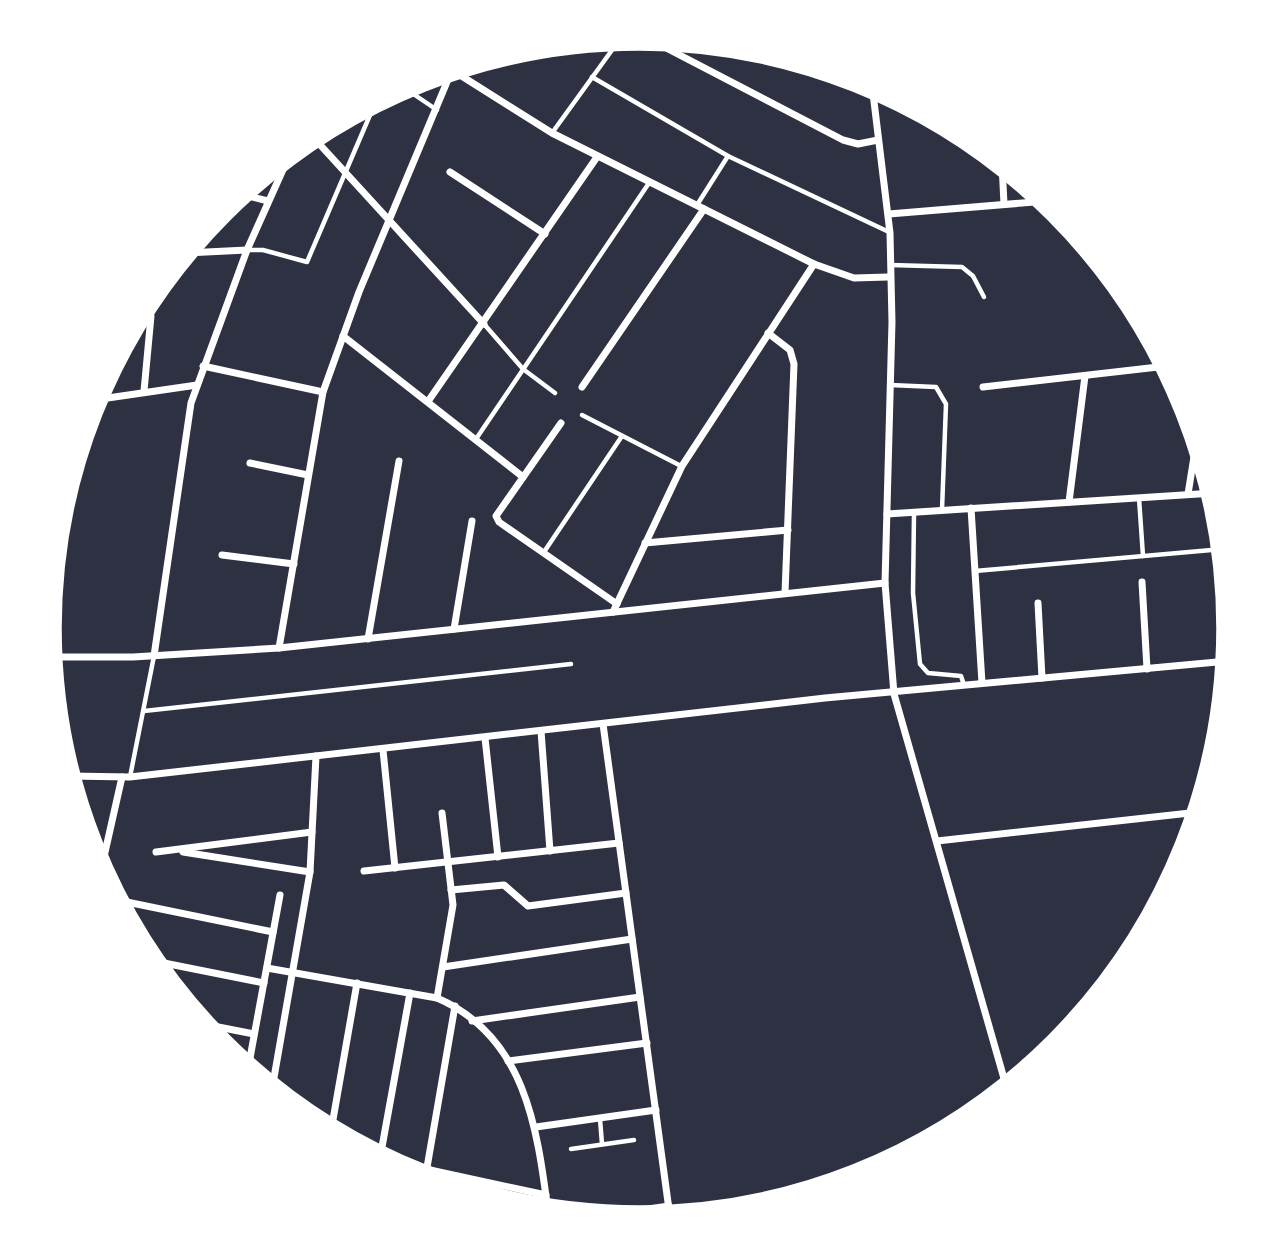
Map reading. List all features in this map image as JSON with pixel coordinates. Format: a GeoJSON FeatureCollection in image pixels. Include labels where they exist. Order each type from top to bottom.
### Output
{"type":"FeatureCollection","features":[{"type":"Feature","properties":{"kind":"street"},"geometry":{"type":"LineString","coordinates":[[670,50],[843,140],[858,144],[878,140]]}},
{"type":"Feature","properties":{"kind":"street"},"geometry":{"type":"LineString","coordinates":[[463,77],[552,133],[597,157],[814,264],[854,278],[888,277]]}},
{"type":"Feature","properties":{"kind":"street"},"geometry":{"type":"LineString","coordinates":[[279,648],[323,392],[389,220],[447,82]]}},
{"type":"Feature","properties":{"kind":"street"},"geometry":{"type":"LineString","coordinates":[[873,99],[890,233],[888,277],[892,322],[885,583],[894,694],[1004,1078]]}},
{"type":"Feature","properties":{"kind":"street"},"geometry":{"type":"LineString","coordinates":[[321,145],[484,324]]}},
{"type":"Feature","properties":{"kind":"street"},"geometry":{"type":"LineString","coordinates":[[429,400],[597,157]]}},
{"type":"Feature","properties":{"kind":"street"},"geometry":{"type":"LineString","coordinates":[[450,172],[545,234]]}},
{"type":"Feature","properties":{"kind":"street"},"geometry":{"type":"LineString","coordinates":[[155,656],[197,385],[247,250],[281,174]]}},
{"type":"Feature","properties":{"kind":"street"},"geometry":{"type":"LineString","coordinates":[[1003,178],[1004,204]]}},
{"type":"Feature","properties":{"kind":"street"},"geometry":{"type":"LineString","coordinates":[[253,197],[268,201]]}},
{"type":"Feature","properties":{"kind":"street"},"geometry":{"type":"LineString","coordinates":[[889,214],[1031,202]]}},
{"type":"Feature","properties":{"kind":"street"},"geometry":{"type":"LineString","coordinates":[[582,387],[700,207]]}},
{"type":"Feature","properties":{"kind":"street"},"geometry":{"type":"LineString","coordinates":[[199,252],[247,250]]}},
{"type":"Feature","properties":{"kind":"street"},"geometry":{"type":"LineString","coordinates":[[613,612],[682,466],[814,264]]}},
{"type":"Feature","properties":{"kind":"street"},"geometry":{"type":"LineString","coordinates":[[144,391],[151,318]]}},
{"type":"Feature","properties":{"kind":"street"},"geometry":{"type":"LineString","coordinates":[[768,333],[790,350],[794,364],[785,593]]}},
{"type":"Feature","properties":{"kind":"street"},"geometry":{"type":"LineString","coordinates":[[344,335],[523,477]]}},
{"type":"Feature","properties":{"kind":"street"},"geometry":{"type":"LineString","coordinates":[[203,366],[323,392]]}},
{"type":"Feature","properties":{"kind":"street"},"geometry":{"type":"LineString","coordinates":[[983,387],[1156,367]]}},
{"type":"Feature","properties":{"kind":"street"},"geometry":{"type":"LineString","coordinates":[[1069,502],[1085,376]]}},
{"type":"Feature","properties":{"kind":"street"},"geometry":{"type":"LineString","coordinates":[[108,397],[197,385]]}},
{"type":"Feature","properties":{"kind":"street"},"geometry":{"type":"LineString","coordinates":[[561,423],[496,516],[499,522],[617,604]]}},
{"type":"Feature","properties":{"kind":"street"},"geometry":{"type":"LineString","coordinates":[[1188,494],[1193,460]]}},
{"type":"Feature","properties":{"kind":"street"},"geometry":{"type":"LineString","coordinates":[[368,639],[399,461]]}},
{"type":"Feature","properties":{"kind":"street"},"geometry":{"type":"LineString","coordinates":[[250,463],[308,475]]}},
{"type":"Feature","properties":{"kind":"street"},"geometry":{"type":"LineString","coordinates":[[887,514],[1203,493]]}},
{"type":"Feature","properties":{"kind":"street"},"geometry":{"type":"LineString","coordinates":[[971,508],[982,684]]}},
{"type":"Feature","properties":{"kind":"street"},"geometry":{"type":"LineString","coordinates":[[454,629],[472,521]]}},
{"type":"Feature","properties":{"kind":"street"},"geometry":{"type":"LineString","coordinates":[[645,543],[788,530]]}},
{"type":"Feature","properties":{"kind":"street"},"geometry":{"type":"LineString","coordinates":[[222,555],[293,564]]}},
{"type":"Feature","properties":{"kind":"street"},"geometry":{"type":"LineString","coordinates":[[1142,582],[1147,669]]}},
{"type":"Feature","properties":{"kind":"street"},"geometry":{"type":"LineString","coordinates":[[61,657],[155,656],[279,648],[885,583]]}},
{"type":"Feature","properties":{"kind":"street"},"geometry":{"type":"LineString","coordinates":[[1038,603],[1042,678]]}},
{"type":"Feature","properties":{"kind":"street"},"geometry":{"type":"LineString","coordinates":[[80,776],[126,777],[825,698],[894,694],[1218,662]]}},
{"type":"Feature","properties":{"kind":"street"},"geometry":{"type":"LineString","coordinates":[[603,724],[669,1206],[658,1208]]}},
{"type":"Feature","properties":{"kind":"street"},"geometry":{"type":"LineString","coordinates":[[541,731],[550,851]]}},
{"type":"Feature","properties":{"kind":"street"},"geometry":{"type":"LineString","coordinates":[[485,738],[498,857]]}},
{"type":"Feature","properties":{"kind":"street"},"geometry":{"type":"LineString","coordinates":[[383,750],[395,868]]}},
{"type":"Feature","properties":{"kind":"street"},"geometry":{"type":"LineString","coordinates":[[274,1078],[310,872],[316,756]]}},
{"type":"Feature","properties":{"kind":"street"},"geometry":{"type":"LineString","coordinates":[[105,853],[126,777]]}},
{"type":"Feature","properties":{"kind":"street"},"geometry":{"type":"LineString","coordinates":[[437,998],[452,923],[442,813]]}},
{"type":"Feature","properties":{"kind":"street"},"geometry":{"type":"LineString","coordinates":[[936,841],[1189,813]]}},
{"type":"Feature","properties":{"kind":"street"},"geometry":{"type":"LineString","coordinates":[[156,852],[312,832]]}},
{"type":"Feature","properties":{"kind":"street"},"geometry":{"type":"LineString","coordinates":[[363,872],[619,843]]}},
{"type":"Feature","properties":{"kind":"street"},"geometry":{"type":"LineString","coordinates":[[176,850],[310,872]]}},
{"type":"Feature","properties":{"kind":"street"},"geometry":{"type":"LineString","coordinates":[[451,890],[504,885],[528,906],[626,893]]}},
{"type":"Feature","properties":{"kind":"street"},"geometry":{"type":"LineString","coordinates":[[250,1057],[280,895]]}},
{"type":"Feature","properties":{"kind":"street"},"geometry":{"type":"LineString","coordinates":[[130,903],[273,932]]}},
{"type":"Feature","properties":{"kind":"street"},"geometry":{"type":"LineString","coordinates":[[443,967],[632,939]]}},
{"type":"Feature","properties":{"kind":"street"},"geometry":{"type":"LineString","coordinates":[[168,964],[264,983]]}},
{"type":"Feature","properties":{"kind":"street"},"geometry":{"type":"LineString","coordinates":[[267,968],[437,998],[455,1006],[508,1061],[536,1127],[547,1200]]}},
{"type":"Feature","properties":{"kind":"street"},"geometry":{"type":"LineString","coordinates":[[333,1119],[357,983]]}},
{"type":"Feature","properties":{"kind":"street"},"geometry":{"type":"LineString","coordinates":[[384,1148],[410,993]]}},
{"type":"Feature","properties":{"kind":"street"},"geometry":{"type":"LineString","coordinates":[[472,1021],[640,997]]}},
{"type":"Feature","properties":{"kind":"street"},"geometry":{"type":"LineString","coordinates":[[426,1167],[455,1006]]}},
{"type":"Feature","properties":{"kind":"street"},"geometry":{"type":"LineString","coordinates":[[220,1027],[254,1034]]}},
{"type":"Feature","properties":{"kind":"street"},"geometry":{"type":"LineString","coordinates":[[508,1061],[647,1043]]}},
{"type":"Feature","properties":{"kind":"street"},"geometry":{"type":"LineString","coordinates":[[536,1127],[656,1110]]}},
{"type":"Feature","properties":{"kind":"street"},"geometry":{"type":"LineString","coordinates":[[439,1172],[546,1195]]}},
{"type":"Feature","properties":{"kind":"lane"},"geometry":{"type":"LineString","coordinates":[[552,133],[612,50]]}},
{"type":"Feature","properties":{"kind":"lane"},"geometry":{"type":"LineString","coordinates":[[592,77],[728,156],[890,233]]}},
{"type":"Feature","properties":{"kind":"lane"},"geometry":{"type":"LineString","coordinates":[[414,95],[437,110]]}},
{"type":"Feature","properties":{"kind":"lane"},"geometry":{"type":"LineString","coordinates":[[247,250],[263,250],[307,262],[369,117]]}},
{"type":"Feature","properties":{"kind":"lane"},"geometry":{"type":"LineString","coordinates":[[700,207],[728,156]]}},
{"type":"Feature","properties":{"kind":"lane"},"geometry":{"type":"LineString","coordinates":[[476,439],[649,183]]}},
{"type":"Feature","properties":{"kind":"lane"},"geometry":{"type":"LineString","coordinates":[[889,265],[962,267],[973,276],[984,297]]}},
{"type":"Feature","properties":{"kind":"lane"},"geometry":{"type":"LineString","coordinates":[[484,324],[523,369],[555,393]]}},
{"type":"Feature","properties":{"kind":"lane"},"geometry":{"type":"LineString","coordinates":[[890,385],[936,387],[943,394],[946,404],[942,510]]}},
{"type":"Feature","properties":{"kind":"lane"},"geometry":{"type":"LineString","coordinates":[[582,415],[682,466]]}},
{"type":"Feature","properties":{"kind":"lane"},"geometry":{"type":"LineString","coordinates":[[544,552],[622,436]]}},
{"type":"Feature","properties":{"kind":"lane"},"geometry":{"type":"LineString","coordinates":[[1139,498],[1143,556]]}},
{"type":"Feature","properties":{"kind":"lane"},"geometry":{"type":"LineString","coordinates":[[915,512],[913,593],[920,664],[928,673],[961,676],[964,685]]}},
{"type":"Feature","properties":{"kind":"lane"},"geometry":{"type":"LineString","coordinates":[[975,571],[1213,550]]}},
{"type":"Feature","properties":{"kind":"lane"},"geometry":{"type":"LineString","coordinates":[[126,777],[144,711],[155,656]]}},
{"type":"Feature","properties":{"kind":"lane"},"geometry":{"type":"LineString","coordinates":[[144,711],[571,664]]}},
{"type":"Feature","properties":{"kind":"lane"},"geometry":{"type":"LineString","coordinates":[[600,1118],[602,1144]]}},
{"type":"Feature","properties":{"kind":"lane"},"geometry":{"type":"LineString","coordinates":[[571,1149],[634,1140]]}}]}
